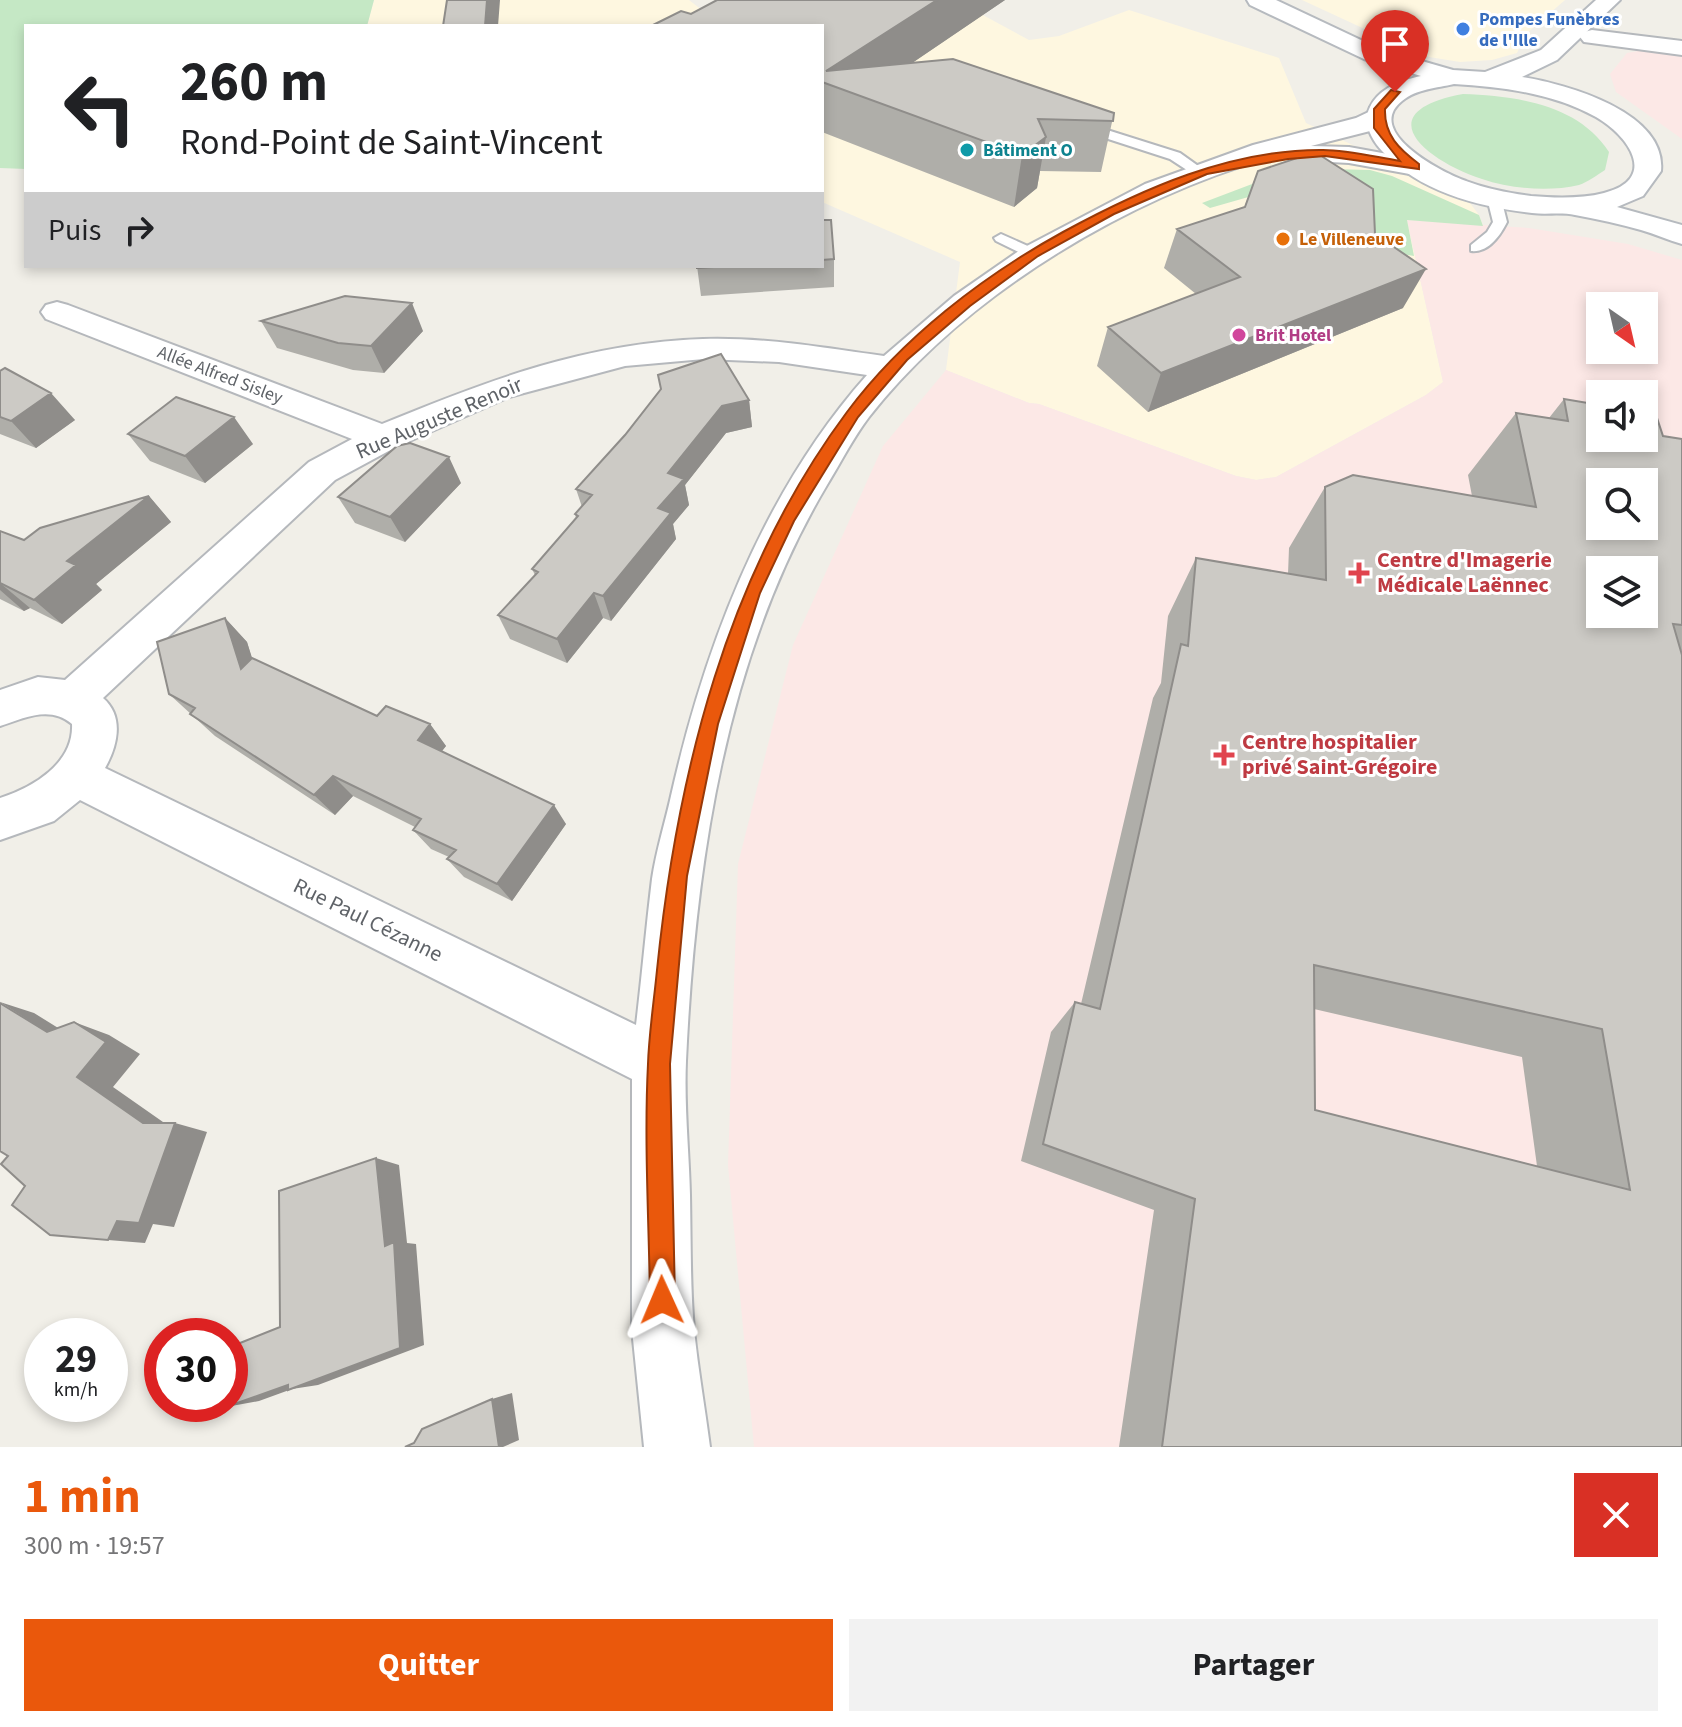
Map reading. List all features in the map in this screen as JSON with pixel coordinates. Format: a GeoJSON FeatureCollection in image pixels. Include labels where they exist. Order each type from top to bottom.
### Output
{"type":"FeatureCollection","features":[{"type":"Feature","properties":{"kind":"street"},"geometry":{"type":"LineString","coordinates":[[1490,78],[1508,74],[1549,55],[1609,0]]}},
{"type":"Feature","properties":{"kind":"street"},"geometry":{"type":"LineString","coordinates":[[1600,110],[1576,84],[1574,66],[1592,37],[1631,0]]}},
{"type":"Feature","properties":{"kind":"street"},"geometry":{"type":"LineString","coordinates":[[1250,4],[1388,60],[1454,77]]}},
{"type":"Feature","properties":{"kind":"street"},"geometry":{"type":"LineString","coordinates":[[1250,4],[1325,49],[1375,96],[1379,128],[1386,141],[1415,167]]}},
{"type":"Feature","properties":{"kind":"street"},"geometry":{"type":"LineString","coordinates":[[1592,37],[1682,48]]}},
{"type":"Feature","properties":{"kind":"street"},"geometry":{"type":"LineString","coordinates":[[1375,96],[1454,77],[1490,78],[1559,93],[1600,110],[1631,131],[1641,143],[1648,155],[1646,177],[1637,188],[1621,197],[1575,206]]}},
{"type":"Feature","properties":{"kind":"street"},"geometry":{"type":"LineString","coordinates":[[677,1447],[663,1329],[659,1064],[677,876],[709,724],[752,593],[787,520],[853,413],[893,368],[965,303],[1018,246],[1262,151],[1365,124],[1375,96]]}},
{"type":"Feature","properties":{"kind":"street"},"geometry":{"type":"LineString","coordinates":[[1203,172],[1288,155],[1325,153],[1415,167],[1453,185],[1494,198],[1525,204],[1575,206],[1650,223],[1682,235]]}},
{"type":"Feature","properties":{"kind":"street"},"geometry":{"type":"LineString","coordinates":[[1646,177],[1672,195]]}},
{"type":"Feature","properties":{"kind":"street","name":"Allée Alfred Sisley"},"geometry":{"type":"LineString","coordinates":[[57,312],[383,438]]}},
{"type":"Feature","properties":{"kind":"street","name":"Rue Auguste Renoir"},"geometry":{"type":"LineString","coordinates":[[73,699],[322,471],[383,438],[497,389],[625,356],[704,349],[779,352],[893,368]]}},
{"type":"Feature","properties":{"kind":"street"},"geometry":{"type":"LineString","coordinates":[[0,708],[38,695],[73,699],[93,716],[95,744],[76,776],[38,806],[0,819]]}},
{"type":"Feature","properties":{"kind":"street","name":"Rue Paul Cézanne"},"geometry":{"type":"LineString","coordinates":[[76,776],[659,1064]]}},
{"type":"Feature","properties":{"kind":"lane"},"geometry":{"type":"LineString","coordinates":[[1104,133],[1175,156],[1203,172]]}},
{"type":"Feature","properties":{"kind":"lane"},"geometry":{"type":"LineString","coordinates":[[1476,248],[1493,235],[1500,222],[1494,198]]}},
{"type":"Feature","properties":{"kind":"shaded area"},"geometry":{"type":"Polygon","coordinates":[[[374,0],[689,0],[707,14],[955,0],[1029,40],[1059,36],[1129,10],[1279,58],[1306,123],[1467,199],[1483,226],[1407,220],[1443,382],[1426,395],[1276,477],[1256,480],[1236,476],[1029,403],[946,370],[960,262],[824,203],[824,24],[368,24],[374,0]]]}},
{"type":"Feature","properties":{"kind":"shaded area"},"geometry":{"type":"Polygon","coordinates":[[[1302,0],[1565,0],[1526,34],[1517,53],[1492,60],[1460,62],[1423,56],[1302,0]]]}},
{"type":"Feature","properties":{"kind":"shaded area"},"geometry":{"type":"Polygon","coordinates":[[[1649,49],[1682,56],[1682,139],[1616,92],[1610,74],[1627,53],[1649,49]]]}},
{"type":"Feature","properties":{"kind":"shaded area","name":"Centre hospitalier privé Saint-Grégoire"},"geometry":{"type":"Polygon","coordinates":[[[1407,220],[1529,228],[1628,244],[1682,260],[1682,1447],[754,1447],[728,1165],[738,864],[793,645],[883,446],[946,370],[1029,403],[1236,476],[1256,480],[1276,477],[1426,395],[1443,382],[1407,220]]]}},
{"type":"Feature","properties":{"kind":"green space"},"geometry":{"type":"Polygon","coordinates":[[[0,0],[374,0],[368,24],[24,24],[24,169],[0,168],[0,0]]]}},
{"type":"Feature","properties":{"kind":"green space"},"geometry":{"type":"Polygon","coordinates":[[[1463,94],[1504,97],[1563,113],[1581,123],[1609,152],[1605,170],[1579,185],[1555,188],[1505,185],[1461,171],[1425,149],[1411,124],[1417,112],[1434,102],[1463,94]]]}},
{"type":"Feature","properties":{"kind":"green space"},"geometry":{"type":"Polygon","coordinates":[[[1330,169],[1370,170],[1392,176],[1479,215],[1483,226],[1407,220],[1414,256],[1355,246],[1287,186],[1210,208],[1202,203],[1260,181],[1330,169]]]}},
{"type":"Feature","properties":{"kind":"building"},"geometry":{"type":"Polygon","coordinates":[[[447,0],[487,0],[485,24],[443,24],[447,0]]]}},
{"type":"Feature","properties":{"kind":"building"},"geometry":{"type":"Polygon","coordinates":[[[717,0],[937,0],[826,71],[953,59],[1114,113],[1113,121],[1038,119],[1046,137],[1022,155],[824,83],[824,24],[655,24],[681,11],[691,14],[717,0]]]}},
{"type":"Feature","properties":{"kind":"building"},"geometry":{"type":"Polygon","coordinates":[[[1315,152],[1373,189],[1375,234],[1426,269],[1161,373],[1108,327],[1240,277],[1177,229],[1245,207],[1258,171],[1315,152]]]}},
{"type":"Feature","properties":{"kind":"building"},"geometry":{"type":"Polygon","coordinates":[[[824,220],[831,220],[834,259],[824,260],[824,220]]]}},
{"type":"Feature","properties":{"kind":"building"},"geometry":{"type":"Polygon","coordinates":[[[345,296],[412,303],[371,346],[338,343],[261,321],[345,296]]]}},
{"type":"Feature","properties":{"kind":"building"},"geometry":{"type":"Polygon","coordinates":[[[721,354],[749,400],[722,406],[668,473],[684,479],[658,508],[671,513],[603,596],[594,593],[557,639],[498,615],[538,572],[532,569],[592,495],[576,489],[661,389],[658,375],[721,354]]]}},
{"type":"Feature","properties":{"kind":"building"},"geometry":{"type":"Polygon","coordinates":[[[5,368],[51,393],[11,421],[0,417],[0,371],[5,368]]]}},
{"type":"Feature","properties":{"kind":"building"},"geometry":{"type":"Polygon","coordinates":[[[176,397],[234,417],[185,456],[128,434],[176,397]]]}},
{"type":"Feature","properties":{"kind":"building"},"geometry":{"type":"Polygon","coordinates":[[[1564,399],[1586,403],[1586,452],[1658,452],[1658,421],[1663,436],[1682,439],[1682,625],[1673,624],[1682,655],[1682,1447],[1162,1447],[1195,1199],[1043,1144],[1075,1002],[1100,1009],[1181,644],[1188,646],[1196,558],[1326,580],[1325,487],[1353,475],[1536,507],[1516,413],[1568,421],[1564,399]],[[1314,965],[1315,1110],[1630,1190],[1602,1029],[1314,965]]]}},
{"type":"Feature","properties":{"kind":"building"},"geometry":{"type":"Polygon","coordinates":[[[410,443],[449,457],[390,517],[338,497],[397,446],[410,443]]]}},
{"type":"Feature","properties":{"kind":"building"},"geometry":{"type":"Polygon","coordinates":[[[149,496],[67,561],[76,565],[34,600],[0,583],[0,531],[24,540],[40,528],[149,496]]]}},
{"type":"Feature","properties":{"kind":"building"},"geometry":{"type":"Polygon","coordinates":[[[225,618],[241,669],[252,658],[377,716],[386,706],[430,724],[418,740],[554,805],[497,884],[447,859],[456,850],[413,830],[421,819],[333,776],[314,795],[190,714],[195,708],[169,694],[157,642],[225,618]]]}},
{"type":"Feature","properties":{"kind":"building"},"geometry":{"type":"Polygon","coordinates":[[[0,1003],[47,1032],[74,1022],[106,1042],[77,1077],[143,1123],[175,1123],[139,1223],[117,1221],[108,1240],[50,1235],[12,1205],[25,1186],[1,1164],[8,1156],[0,1151],[0,1003]]]}},
{"type":"Feature","properties":{"kind":"building"},"geometry":{"type":"Polygon","coordinates":[[[376,1158],[385,1246],[394,1242],[400,1348],[288,1390],[288,1385],[248,1399],[248,1340],[280,1327],[279,1191],[376,1158]]]}},
{"type":"Feature","properties":{"kind":"building"},"geometry":{"type":"Polygon","coordinates":[[[492,1399],[499,1447],[405,1447],[414,1443],[422,1429],[492,1399]]]}},
{"type":"Feature","properties":{"kind":"place","name":"Pompes Funèbres de l'Ille"},"geometry":{"type":"Point","coordinates":[1463,29]}},
{"type":"Feature","properties":{"kind":"place","name":"Bâtiment O"},"geometry":{"type":"Point","coordinates":[967,150]}},
{"type":"Feature","properties":{"kind":"place","name":"Le Villeneuve"},"geometry":{"type":"Point","coordinates":[1283,239]}},
{"type":"Feature","properties":{"kind":"place","name":"Brit Hotel"},"geometry":{"type":"Point","coordinates":[1239,335]}},
{"type":"Feature","properties":{"kind":"place","name":"Centre d'Imagerie Médicale Laënnec"},"geometry":{"type":"Point","coordinates":[1359,573]}},
{"type":"Feature","properties":{"kind":"place","name":"Centre hospitalier privé Saint-Grégoire"},"geometry":{"type":"Point","coordinates":[1224,755]}},
{"type":"Feature","properties":{"kind":"route"},"geometry":{"type":"LineString","coordinates":[[662,1300],[659,1064],[677,876],[709,724],[752,593],[787,520],[824,457],[853,413],[902,357],[965,303],[1046,246],[1110,212],[1204,171],[1288,155],[1349,155],[1415,167],[1398,154],[1379,128],[1379,109],[1395,92]]}}]}
